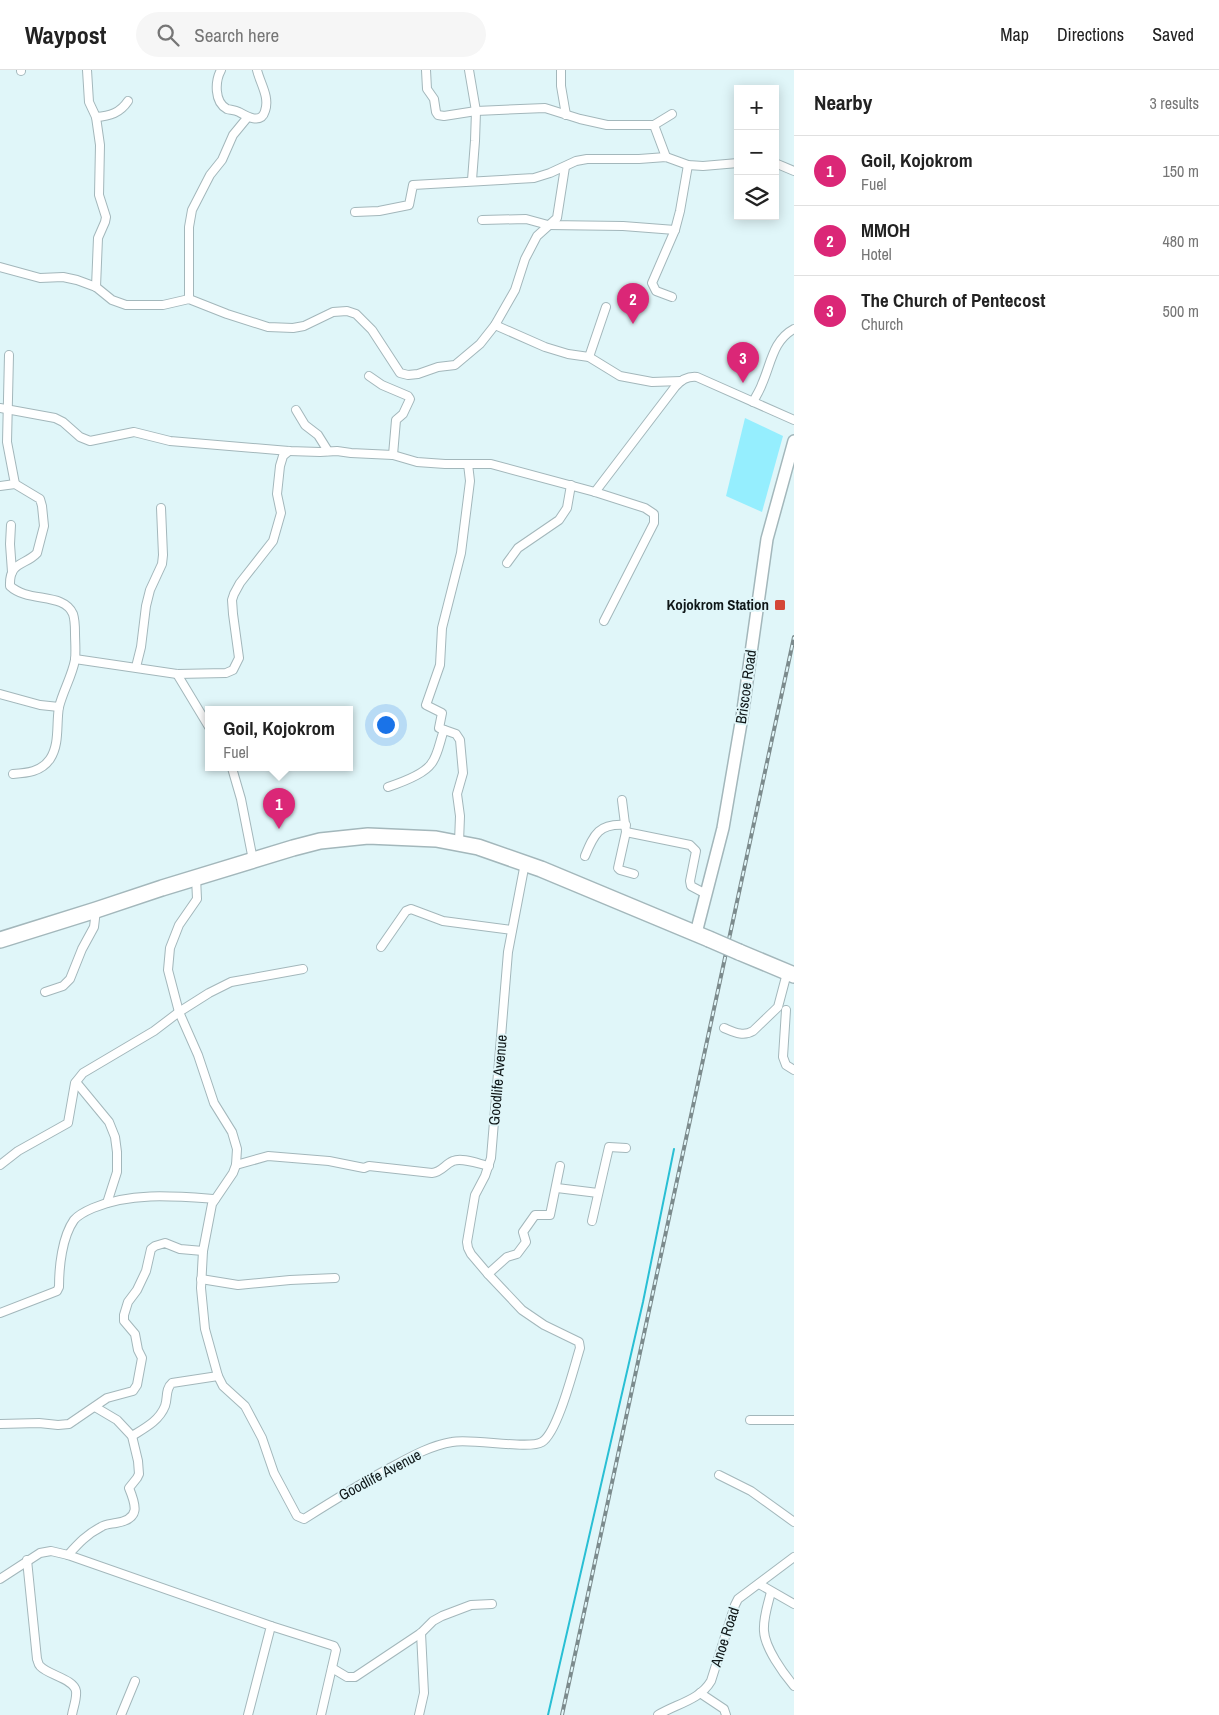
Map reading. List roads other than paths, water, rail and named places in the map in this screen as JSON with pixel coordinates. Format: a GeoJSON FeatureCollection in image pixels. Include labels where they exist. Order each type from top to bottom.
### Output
{"type":"FeatureCollection","features":[{"type":"Feature","properties":{"kind":"highway"},"geometry":{"type":"LineString","coordinates":[[0,940],[196,877],[320,842],[349,837],[416,837],[459,842],[525,863],[791,974]]}},
{"type":"Feature","properties":{"kind":"street"},"geometry":{"type":"LineString","coordinates":[[87,70],[89,102],[96,117],[100,145],[99,195],[106,217],[98,238],[96,287]]}},
{"type":"Feature","properties":{"kind":"street"},"geometry":{"type":"LineString","coordinates":[[221,70],[217,84],[221,104],[247,118],[257,118],[265,112],[264,90],[259,81],[257,70]]}},
{"type":"Feature","properties":{"kind":"street"},"geometry":{"type":"LineString","coordinates":[[426,70],[427,89],[434,99],[438,115],[444,116],[476,111],[545,108],[607,125],[654,125],[672,114]]}},
{"type":"Feature","properties":{"kind":"street"},"geometry":{"type":"LineString","coordinates":[[469,70],[476,111],[472,180]]}},
{"type":"Feature","properties":{"kind":"street"},"geometry":{"type":"LineString","coordinates":[[561,70],[561,86],[566,115]]}},
{"type":"Feature","properties":{"kind":"street"},"geometry":{"type":"LineString","coordinates":[[96,117],[109,116],[121,110],[128,102]]}},
{"type":"Feature","properties":{"kind":"street"},"geometry":{"type":"LineString","coordinates":[[189,299],[189,227],[192,210],[210,175],[222,160],[232,135],[247,118]]}},
{"type":"Feature","properties":{"kind":"street"},"geometry":{"type":"LineString","coordinates":[[654,125],[666,157]]}},
{"type":"Feature","properties":{"kind":"street"},"geometry":{"type":"LineString","coordinates":[[355,212],[379,211],[409,205],[413,185],[472,180],[495,181],[534,178],[566,167],[576,161],[587,159],[666,157],[688,165],[703,166],[734,163]]}},
{"type":"Feature","properties":{"kind":"street"},"geometry":{"type":"LineString","coordinates":[[672,297],[656,291],[652,283],[675,230],[688,165]]}},
{"type":"Feature","properties":{"kind":"street"},"geometry":{"type":"LineString","coordinates":[[779,165],[794,171]]}},
{"type":"Feature","properties":{"kind":"street"},"geometry":{"type":"LineString","coordinates":[[0,267],[40,278],[63,277],[77,280],[96,287],[112,300],[126,305],[163,305],[189,299],[268,327],[293,328],[304,326],[333,312],[347,311],[356,314],[372,330],[391,356],[400,373],[408,375],[418,374],[440,367],[455,365],[476,348],[495,325],[517,285],[529,252],[538,236],[559,214],[566,167]]}},
{"type":"Feature","properties":{"kind":"street"},"geometry":{"type":"LineString","coordinates":[[482,220],[526,219],[548,225],[623,226],[675,230]]}},
{"type":"Feature","properties":{"kind":"street"},"geometry":{"type":"LineString","coordinates":[[588,356],[606,306]]}},
{"type":"Feature","properties":{"kind":"street"},"geometry":{"type":"LineString","coordinates":[[495,325],[545,347],[568,354],[588,356],[620,376],[652,382],[680,381],[689,377],[697,377],[794,420]]}},
{"type":"Feature","properties":{"kind":"street"},"geometry":{"type":"LineString","coordinates":[[754,402],[774,351],[782,338],[794,329]]}},
{"type":"Feature","properties":{"kind":"street"},"geometry":{"type":"LineString","coordinates":[[9,355],[7,442],[15,484]]}},
{"type":"Feature","properties":{"kind":"street"},"geometry":{"type":"LineString","coordinates":[[369,376],[382,385],[408,396],[410,399],[403,414],[396,420],[393,455]]}},
{"type":"Feature","properties":{"kind":"street"},"geometry":{"type":"LineString","coordinates":[[595,492],[680,381]]}},
{"type":"Feature","properties":{"kind":"street"},"geometry":{"type":"LineString","coordinates":[[0,408],[8,411],[22,411],[55,418],[63,422],[82,439],[90,441],[134,432],[170,441],[289,451],[393,455],[417,462],[498,465],[645,508],[654,514],[654,523],[604,622]]}},
{"type":"Feature","properties":{"kind":"street"},"geometry":{"type":"LineString","coordinates":[[296,410],[305,425],[318,435],[328,451]]}},
{"type":"Feature","properties":{"kind":"street","name":"Briscoe Road"},"geometry":{"type":"LineString","coordinates":[[702,936],[706,894],[721,842],[732,784],[767,539],[794,440]]}},
{"type":"Feature","properties":{"kind":"street"},"geometry":{"type":"LineString","coordinates":[[75,659],[177,674],[226,673],[233,670],[240,658],[232,600],[240,583],[273,541],[281,513],[277,494],[280,466],[283,456],[289,451]]}},
{"type":"Feature","properties":{"kind":"street"},"geometry":{"type":"LineString","coordinates":[[459,842],[460,816],[457,794],[463,773],[460,740],[456,734],[438,727],[441,712],[426,706],[426,704],[440,665],[442,628],[461,553],[470,481],[468,464]]}},
{"type":"Feature","properties":{"kind":"street"},"geometry":{"type":"LineString","coordinates":[[0,486],[15,484],[40,499],[42,506],[44,526],[36,553],[19,564],[12,572]]}},
{"type":"Feature","properties":{"kind":"street"},"geometry":{"type":"LineString","coordinates":[[506,563],[518,548],[559,520],[566,508],[571,486]]}},
{"type":"Feature","properties":{"kind":"street"},"geometry":{"type":"LineString","coordinates":[[136,667],[150,590],[162,564],[161,508]]}},
{"type":"Feature","properties":{"kind":"street"},"geometry":{"type":"LineString","coordinates":[[11,525],[12,572],[10,586],[22,595],[60,601],[67,605],[75,622],[75,659],[59,707],[55,749],[49,760],[41,768],[29,773],[13,774]]}},
{"type":"Feature","properties":{"kind":"street"},"geometry":{"type":"LineString","coordinates":[[177,674],[205,720]]}},
{"type":"Feature","properties":{"kind":"street"},"geometry":{"type":"LineString","coordinates":[[0,694],[40,705],[59,707]]}},
{"type":"Feature","properties":{"kind":"street"},"geometry":{"type":"LineString","coordinates":[[388,787],[400,783],[429,766],[434,760],[444,730]]}},
{"type":"Feature","properties":{"kind":"street"},"geometry":{"type":"LineString","coordinates":[[233,771],[241,799],[252,860]]}},
{"type":"Feature","properties":{"kind":"street"},"geometry":{"type":"LineString","coordinates":[[622,800],[626,828],[618,868],[634,874]]}},
{"type":"Feature","properties":{"kind":"street"},"geometry":{"type":"LineString","coordinates":[[585,856],[592,838],[610,825],[690,845],[696,850],[690,881],[691,886],[706,894]]}},
{"type":"Feature","properties":{"kind":"street","name":"Goodlife Avenue"},"geometry":{"type":"LineString","coordinates":[[236,1165],[212,1204],[203,1251],[201,1279],[205,1329],[218,1376],[223,1386],[246,1406],[262,1438],[274,1473],[297,1516],[304,1519],[416,1454],[453,1442],[526,1445],[542,1443],[551,1434],[580,1348],[579,1342],[544,1325],[522,1310],[471,1254],[467,1242],[475,1195],[489,1166],[500,1070],[508,952],[525,863]]}},
{"type":"Feature","properties":{"kind":"street"},"geometry":{"type":"LineString","coordinates":[[196,877],[197,899],[179,925],[168,956],[168,970],[179,1012],[198,1055],[214,1103],[232,1132],[237,1149],[236,1165],[268,1156],[322,1160],[365,1168],[369,1166],[432,1173],[439,1172],[451,1161],[458,1159],[489,1166]]}},
{"type":"Feature","properties":{"kind":"street"},"geometry":{"type":"LineString","coordinates":[[381,947],[406,911],[412,909],[443,920],[512,930]]}},
{"type":"Feature","properties":{"kind":"street"},"geometry":{"type":"LineString","coordinates":[[45,992],[63,986],[70,979],[94,926],[96,910]]}},
{"type":"Feature","properties":{"kind":"street"},"geometry":{"type":"LineString","coordinates":[[0,1165],[18,1151],[68,1123],[76,1082],[82,1073],[154,1031],[179,1012],[231,982],[303,969]]}},
{"type":"Feature","properties":{"kind":"street"},"geometry":{"type":"LineString","coordinates":[[724,1028],[739,1034],[748,1034],[753,1031],[778,1006],[791,974]]}},
{"type":"Feature","properties":{"kind":"street"},"geometry":{"type":"LineString","coordinates":[[778,1006],[790,1011],[783,1057],[786,1065],[794,1070]]}},
{"type":"Feature","properties":{"kind":"street"},"geometry":{"type":"LineString","coordinates":[[76,1082],[109,1122],[114,1136],[117,1152],[117,1172],[107,1203]]}},
{"type":"Feature","properties":{"kind":"street"},"geometry":{"type":"LineString","coordinates":[[592,1221],[609,1147],[626,1148]]}},
{"type":"Feature","properties":{"kind":"street"},"geometry":{"type":"LineString","coordinates":[[488,1274],[507,1257],[515,1255],[526,1242],[523,1232],[535,1215],[550,1214],[560,1166]]}},
{"type":"Feature","properties":{"kind":"street"},"geometry":{"type":"LineString","coordinates":[[556,1188],[598,1193]]}},
{"type":"Feature","properties":{"kind":"street"},"geometry":{"type":"LineString","coordinates":[[0,1314],[57,1291],[61,1258],[70,1229],[74,1220],[81,1214],[107,1203],[149,1196],[215,1199]]}},
{"type":"Feature","properties":{"kind":"street"},"geometry":{"type":"LineString","coordinates":[[0,1424],[69,1424],[107,1398],[133,1391],[137,1385],[142,1358],[138,1350],[135,1334],[124,1321],[124,1315],[128,1302],[138,1290],[146,1271],[151,1249],[165,1243],[180,1249],[203,1251]]}},
{"type":"Feature","properties":{"kind":"street"},"geometry":{"type":"LineString","coordinates":[[201,1279],[238,1285],[335,1278]]}},
{"type":"Feature","properties":{"kind":"street"},"geometry":{"type":"LineString","coordinates":[[132,1436],[151,1425],[158,1416],[165,1406],[168,1389],[172,1383],[218,1376]]}},
{"type":"Feature","properties":{"kind":"street"},"geometry":{"type":"LineString","coordinates":[[68,1555],[86,1536],[103,1526],[128,1520],[134,1512],[134,1500],[129,1488],[138,1478],[139,1474],[132,1436],[117,1420],[94,1407]]}},
{"type":"Feature","properties":{"kind":"street"},"geometry":{"type":"LineString","coordinates":[[750,1420],[794,1420]]}},
{"type":"Feature","properties":{"kind":"street"},"geometry":{"type":"LineString","coordinates":[[719,1476],[751,1491],[794,1522]]}},
{"type":"Feature","properties":{"kind":"street"},"geometry":{"type":"LineString","coordinates":[[0,1579],[27,1560],[40,1553],[51,1551],[68,1555],[334,1646],[336,1650],[321,1715]]}},
{"type":"Feature","properties":{"kind":"street","name":"Anoe Road"},"geometry":{"type":"LineString","coordinates":[[658,1715],[706,1688],[711,1681],[735,1605],[744,1594],[794,1557]]}},
{"type":"Feature","properties":{"kind":"street"},"geometry":{"type":"LineString","coordinates":[[27,1560],[36,1659],[40,1666],[74,1687],[76,1691],[72,1715]]}},
{"type":"Feature","properties":{"kind":"street"},"geometry":{"type":"LineString","coordinates":[[759,1584],[794,1604]]}},
{"type":"Feature","properties":{"kind":"street"},"geometry":{"type":"LineString","coordinates":[[771,1592],[764,1622],[765,1638],[779,1666],[794,1686]]}},
{"type":"Feature","properties":{"kind":"street"},"geometry":{"type":"LineString","coordinates":[[332,1668],[347,1677],[355,1677],[421,1633],[433,1621],[452,1611],[471,1605],[492,1604]]}},
{"type":"Feature","properties":{"kind":"street"},"geometry":{"type":"LineString","coordinates":[[248,1715],[271,1626]]}},
{"type":"Feature","properties":{"kind":"street"},"geometry":{"type":"LineString","coordinates":[[419,1715],[424,1693],[421,1633]]}},
{"type":"Feature","properties":{"kind":"street"},"geometry":{"type":"LineString","coordinates":[[121,1715],[135,1681]]}},
{"type":"Feature","properties":{"kind":"street"},"geometry":{"type":"LineString","coordinates":[[700,1693],[724,1709],[726,1715]]}},
{"type":"Feature","properties":{"kind":"waterway"},"geometry":{"type":"LineString","coordinates":[[548,1715],[643,1302],[674,1149]]}},
{"type":"Feature","properties":{"kind":"railway"},"geometry":{"type":"LineString","coordinates":[[562,1715],[794,637]]}},
{"type":"Feature","properties":{"kind":"place","name":"MMOH"},"geometry":{"type":"Point","coordinates":[633,324]}},
{"type":"Feature","properties":{"kind":"place","name":"The Church of Pentecost"},"geometry":{"type":"Point","coordinates":[743,383]}},
{"type":"Feature","properties":{"kind":"place","name":"Kojokrom Station"},"geometry":{"type":"Point","coordinates":[780,605]}},
{"type":"Feature","properties":{"kind":"place","name":"Goil, Kojokrom"},"geometry":{"type":"Point","coordinates":[279,829]}}]}
